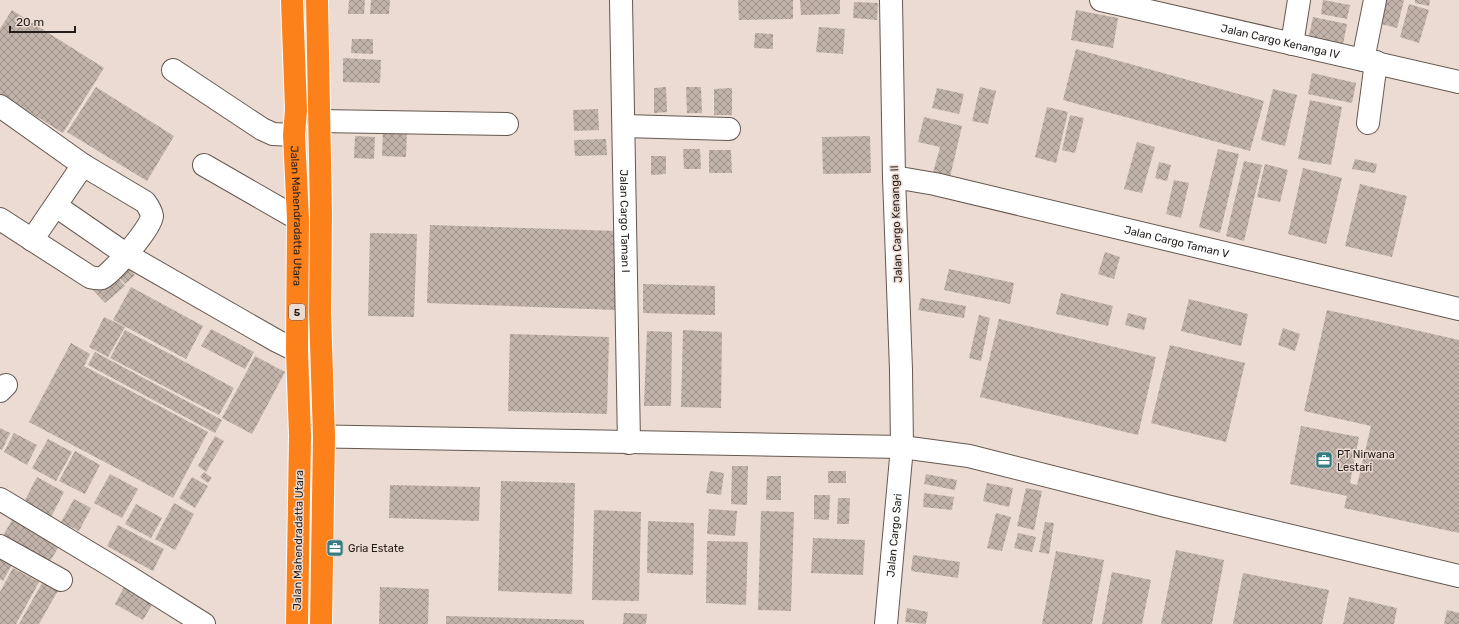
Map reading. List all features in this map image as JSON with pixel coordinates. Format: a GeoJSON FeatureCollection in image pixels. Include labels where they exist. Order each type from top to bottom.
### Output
{"type":"FeatureCollection","features":[{"type":"Feature","properties":{"kind":"highway","name":"Jalan Mahendradatta Utara"},"geometry":{"type":"LineString","coordinates":[[292,0],[296,110],[294,135],[298,219],[297,351],[300,436],[297,624]]}},
{"type":"Feature","properties":{"kind":"highway","name":"Jalan Mahendradatta Utara"},"geometry":{"type":"LineString","coordinates":[[317,0],[321,214],[320,312],[324,437],[321,624]]}},
{"type":"Feature","properties":{"kind":"street","name":"Jalan Cargo Taman I"},"geometry":{"type":"LineString","coordinates":[[621,0],[629,443]]}},
{"type":"Feature","properties":{"kind":"street","name":"Jalan Cargo Kenanga II"},"geometry":{"type":"LineString","coordinates":[[891,0],[894,176],[901,370],[902,447]]}},
{"type":"Feature","properties":{"kind":"street","name":"Jalan Cargo Kenanga IV"},"geometry":{"type":"LineString","coordinates":[[1101,0],[1459,82]]}},
{"type":"Feature","properties":{"kind":"street"},"geometry":{"type":"LineString","coordinates":[[1292,44],[1300,0]]}},
{"type":"Feature","properties":{"kind":"street"},"geometry":{"type":"LineString","coordinates":[[1368,123],[1369,61],[1375,0]]}},
{"type":"Feature","properties":{"kind":"street"},"geometry":{"type":"LineString","coordinates":[[173,70],[262,129],[273,134],[294,135]]}},
{"type":"Feature","properties":{"kind":"street"},"geometry":{"type":"LineString","coordinates":[[0,106],[83,165],[145,202],[149,207],[152,217],[149,224],[127,255],[102,278],[96,279],[90,277],[0,219]]}},
{"type":"Feature","properties":{"kind":"street"},"geometry":{"type":"LineString","coordinates":[[319,121],[507,124]]}},
{"type":"Feature","properties":{"kind":"street"},"geometry":{"type":"LineString","coordinates":[[624,126],[729,130]]}},
{"type":"Feature","properties":{"kind":"street"},"geometry":{"type":"LineString","coordinates":[[32,240],[83,165]]}},
{"type":"Feature","properties":{"kind":"street"},"geometry":{"type":"LineString","coordinates":[[204,165],[298,219]]}},
{"type":"Feature","properties":{"kind":"street","name":"Jalan Cargo Taman V"},"geometry":{"type":"LineString","coordinates":[[894,176],[935,184],[1459,309]]}},
{"type":"Feature","properties":{"kind":"street"},"geometry":{"type":"LineString","coordinates":[[56,206],[127,255],[297,351]]}},
{"type":"Feature","properties":{"kind":"street"},"geometry":{"type":"LineString","coordinates":[[300,436],[902,447],[968,456],[1166,506],[1459,576]]}},
{"type":"Feature","properties":{"kind":"street","name":"Jalan Cargo Sari"},"geometry":{"type":"LineString","coordinates":[[886,624],[902,447]]}},
{"type":"Feature","properties":{"kind":"street"},"geometry":{"type":"LineString","coordinates":[[0,499],[113,566],[204,624]]}},
{"type":"Feature","properties":{"kind":"street"},"geometry":{"type":"LineString","coordinates":[[0,546],[61,580]]}},
{"type":"Feature","properties":{"kind":"building"},"geometry":{"type":"Polygon","coordinates":[[[349,0],[365,0],[364,14],[348,14],[349,0]]]}},
{"type":"Feature","properties":{"kind":"building"},"geometry":{"type":"Polygon","coordinates":[[[371,0],[390,0],[389,14],[370,14],[371,0]]]}},
{"type":"Feature","properties":{"kind":"building"},"geometry":{"type":"Polygon","coordinates":[[[738,0],[793,0],[793,19],[739,20],[738,0]]]}},
{"type":"Feature","properties":{"kind":"building"},"geometry":{"type":"Polygon","coordinates":[[[800,0],[840,0],[840,14],[801,15],[800,0]]]}},
{"type":"Feature","properties":{"kind":"building"},"geometry":{"type":"Polygon","coordinates":[[[1323,0],[1350,5],[1347,19],[1321,14],[1323,0]]]}},
{"type":"Feature","properties":{"kind":"building"},"geometry":{"type":"Polygon","coordinates":[[[1382,0],[1404,0],[1397,28],[1377,23],[1382,0]]]}},
{"type":"Feature","properties":{"kind":"building"},"geometry":{"type":"Polygon","coordinates":[[[1415,0],[1430,0],[1429,6],[1415,3],[1415,0]]]}},
{"type":"Feature","properties":{"kind":"building"},"geometry":{"type":"Polygon","coordinates":[[[854,2],[878,3],[877,20],[853,18],[854,2]]]}},
{"type":"Feature","properties":{"kind":"building"},"geometry":{"type":"Polygon","coordinates":[[[1409,4],[1429,10],[1419,43],[1400,37],[1409,4]]]}},
{"type":"Feature","properties":{"kind":"building"},"geometry":{"type":"Polygon","coordinates":[[[12,10],[104,68],[63,133],[0,94],[0,29],[12,10]]]}},
{"type":"Feature","properties":{"kind":"building"},"geometry":{"type":"Polygon","coordinates":[[[1076,10],[1118,18],[1113,48],[1071,40],[1076,10]]]}},
{"type":"Feature","properties":{"kind":"building"},"geometry":{"type":"Polygon","coordinates":[[[1313,17],[1347,24],[1343,44],[1309,36],[1313,17]]]}},
{"type":"Feature","properties":{"kind":"building"},"geometry":{"type":"Polygon","coordinates":[[[819,27],[845,29],[843,54],[816,52],[819,27]]]}},
{"type":"Feature","properties":{"kind":"building"},"geometry":{"type":"Polygon","coordinates":[[[755,33],[773,34],[773,49],[754,48],[755,33]]]}},
{"type":"Feature","properties":{"kind":"building"},"geometry":{"type":"Polygon","coordinates":[[[352,39],[373,39],[373,54],[351,53],[352,39]]]}},
{"type":"Feature","properties":{"kind":"building"},"geometry":{"type":"Polygon","coordinates":[[[1076,49],[1264,101],[1250,151],[1063,100],[1076,49]]]}},
{"type":"Feature","properties":{"kind":"building"},"geometry":{"type":"Polygon","coordinates":[[[343,58],[381,60],[380,83],[343,82],[343,58]]]}},
{"type":"Feature","properties":{"kind":"building"},"geometry":{"type":"Polygon","coordinates":[[[1312,73],[1356,83],[1352,103],[1308,94],[1312,73]]]}},
{"type":"Feature","properties":{"kind":"building"},"geometry":{"type":"Polygon","coordinates":[[[96,87],[174,136],[147,181],[67,132],[96,87]]]}},
{"type":"Feature","properties":{"kind":"building"},"geometry":{"type":"Polygon","coordinates":[[[666,87],[667,112],[654,113],[654,88],[666,87]]]}},
{"type":"Feature","properties":{"kind":"building"},"geometry":{"type":"Polygon","coordinates":[[[686,87],[701,87],[702,113],[687,113],[686,87]]]}},
{"type":"Feature","properties":{"kind":"building"},"geometry":{"type":"Polygon","coordinates":[[[980,87],[996,91],[988,124],[972,121],[980,87]]]}},
{"type":"Feature","properties":{"kind":"building"},"geometry":{"type":"Polygon","coordinates":[[[732,88],[732,115],[714,115],[714,89],[732,88]]]}},
{"type":"Feature","properties":{"kind":"building"},"geometry":{"type":"Polygon","coordinates":[[[937,88],[964,94],[959,114],[932,108],[937,88]]]}},
{"type":"Feature","properties":{"kind":"building"},"geometry":{"type":"Polygon","coordinates":[[[1273,89],[1297,95],[1285,146],[1261,140],[1273,89]]]}},
{"type":"Feature","properties":{"kind":"building"},"geometry":{"type":"Polygon","coordinates":[[[1310,100],[1342,107],[1331,165],[1298,159],[1310,100]]]}},
{"type":"Feature","properties":{"kind":"building"},"geometry":{"type":"Polygon","coordinates":[[[1047,107],[1068,112],[1056,163],[1035,157],[1047,107]]]}},
{"type":"Feature","properties":{"kind":"building"},"geometry":{"type":"Polygon","coordinates":[[[598,109],[599,130],[574,131],[573,110],[598,109]]]}},
{"type":"Feature","properties":{"kind":"building"},"geometry":{"type":"Polygon","coordinates":[[[1070,115],[1084,118],[1075,153],[1062,150],[1070,115]]]}},
{"type":"Feature","properties":{"kind":"building"},"geometry":{"type":"Polygon","coordinates":[[[924,117],[962,126],[950,177],[933,173],[940,147],[918,142],[924,117]]]}},
{"type":"Feature","properties":{"kind":"building"},"geometry":{"type":"Polygon","coordinates":[[[383,130],[407,131],[406,157],[382,156],[383,130]]]}},
{"type":"Feature","properties":{"kind":"building"},"geometry":{"type":"Polygon","coordinates":[[[355,136],[375,137],[374,159],[354,158],[355,136]]]}},
{"type":"Feature","properties":{"kind":"building"},"geometry":{"type":"Polygon","coordinates":[[[870,136],[871,173],[823,174],[822,137],[870,136]]]}},
{"type":"Feature","properties":{"kind":"building"},"geometry":{"type":"Polygon","coordinates":[[[606,139],[607,155],[575,156],[574,140],[606,139]]]}},
{"type":"Feature","properties":{"kind":"building"},"geometry":{"type":"Polygon","coordinates":[[[1137,142],[1155,147],[1142,193],[1124,189],[1137,142]]]}},
{"type":"Feature","properties":{"kind":"building"},"geometry":{"type":"Polygon","coordinates":[[[683,149],[700,149],[701,169],[684,169],[683,149]]]}},
{"type":"Feature","properties":{"kind":"building"},"geometry":{"type":"Polygon","coordinates":[[[1218,149],[1239,154],[1220,233],[1199,227],[1218,149]]]}},
{"type":"Feature","properties":{"kind":"building"},"geometry":{"type":"Polygon","coordinates":[[[709,150],[731,150],[732,173],[709,173],[709,150]]]}},
{"type":"Feature","properties":{"kind":"building"},"geometry":{"type":"Polygon","coordinates":[[[651,156],[666,156],[666,174],[651,175],[651,156]]]}},
{"type":"Feature","properties":{"kind":"building"},"geometry":{"type":"Polygon","coordinates":[[[1355,159],[1377,164],[1375,173],[1352,169],[1355,159]]]}},
{"type":"Feature","properties":{"kind":"building"},"geometry":{"type":"Polygon","coordinates":[[[1244,161],[1262,165],[1244,241],[1226,236],[1244,161]]]}},
{"type":"Feature","properties":{"kind":"building"},"geometry":{"type":"Polygon","coordinates":[[[1159,162],[1171,165],[1167,181],[1155,178],[1159,162]]]}},
{"type":"Feature","properties":{"kind":"building"},"geometry":{"type":"Polygon","coordinates":[[[1265,164],[1288,170],[1280,202],[1257,197],[1265,164]]]}},
{"type":"Feature","properties":{"kind":"building"},"geometry":{"type":"Polygon","coordinates":[[[1303,168],[1342,178],[1326,244],[1288,234],[1303,168]]]}},
{"type":"Feature","properties":{"kind":"building"},"geometry":{"type":"Polygon","coordinates":[[[1174,180],[1189,183],[1181,218],[1166,214],[1174,180]]]}},
{"type":"Feature","properties":{"kind":"building"},"geometry":{"type":"Polygon","coordinates":[[[1360,184],[1407,196],[1392,257],[1345,246],[1360,184]]]}},
{"type":"Feature","properties":{"kind":"building"},"geometry":{"type":"Polygon","coordinates":[[[430,225],[617,231],[615,310],[427,303],[430,225]]]}},
{"type":"Feature","properties":{"kind":"building"},"geometry":{"type":"Polygon","coordinates":[[[370,233],[417,234],[414,317],[368,316],[370,233]]]}},
{"type":"Feature","properties":{"kind":"building"},"geometry":{"type":"Polygon","coordinates":[[[1105,252],[1120,257],[1114,279],[1098,274],[1105,252]]]}},
{"type":"Feature","properties":{"kind":"building"},"geometry":{"type":"Polygon","coordinates":[[[126,265],[135,275],[125,284],[116,274],[126,265]]]}},
{"type":"Feature","properties":{"kind":"building"},"geometry":{"type":"Polygon","coordinates":[[[949,269],[1014,283],[1010,304],[944,290],[949,269]]]}},
{"type":"Feature","properties":{"kind":"building"},"geometry":{"type":"Polygon","coordinates":[[[112,271],[125,286],[105,303],[91,288],[112,271]]]}},
{"type":"Feature","properties":{"kind":"building"},"geometry":{"type":"Polygon","coordinates":[[[643,284],[715,286],[715,315],[643,313],[643,284]]]}},
{"type":"Feature","properties":{"kind":"building"},"geometry":{"type":"Polygon","coordinates":[[[131,287],[203,326],[186,359],[113,320],[131,287]]]}},
{"type":"Feature","properties":{"kind":"building"},"geometry":{"type":"Polygon","coordinates":[[[1061,293],[1113,306],[1108,326],[1056,314],[1061,293]]]}},
{"type":"Feature","properties":{"kind":"building"},"geometry":{"type":"Polygon","coordinates":[[[921,298],[966,306],[964,318],[918,310],[921,298]]]}},
{"type":"Feature","properties":{"kind":"building"},"geometry":{"type":"Polygon","coordinates":[[[1189,299],[1248,314],[1241,346],[1181,331],[1189,299]]]}},
{"type":"Feature","properties":{"kind":"building"},"geometry":{"type":"Polygon","coordinates":[[[1327,310],[1459,340],[1459,533],[1344,508],[1347,496],[1290,484],[1301,426],[1359,437],[1350,483],[1357,485],[1371,426],[1304,411],[1327,310]]]}},
{"type":"Feature","properties":{"kind":"building"},"geometry":{"type":"Polygon","coordinates":[[[1128,313],[1147,318],[1144,330],[1125,325],[1128,313]]]}},
{"type":"Feature","properties":{"kind":"building"},"geometry":{"type":"Polygon","coordinates":[[[979,315],[990,318],[981,361],[969,358],[979,315]]]}},
{"type":"Feature","properties":{"kind":"building"},"geometry":{"type":"Polygon","coordinates":[[[104,317],[125,327],[108,357],[89,347],[104,317]]]}},
{"type":"Feature","properties":{"kind":"building"},"geometry":{"type":"Polygon","coordinates":[[[999,319],[1156,357],[1138,435],[980,397],[999,319]]]}},
{"type":"Feature","properties":{"kind":"building"},"geometry":{"type":"Polygon","coordinates":[[[1283,328],[1300,334],[1295,351],[1278,345],[1283,328]]]}},
{"type":"Feature","properties":{"kind":"building"},"geometry":{"type":"Polygon","coordinates":[[[211,329],[254,352],[245,369],[201,346],[211,329]]]}},
{"type":"Feature","properties":{"kind":"building"},"geometry":{"type":"Polygon","coordinates":[[[125,330],[234,388],[219,415],[110,358],[125,330]]]}},
{"type":"Feature","properties":{"kind":"building"},"geometry":{"type":"Polygon","coordinates":[[[683,330],[722,332],[721,408],[681,407],[683,330]]]}},
{"type":"Feature","properties":{"kind":"building"},"geometry":{"type":"Polygon","coordinates":[[[647,331],[672,332],[671,406],[644,406],[647,331]]]}},
{"type":"Feature","properties":{"kind":"building"},"geometry":{"type":"Polygon","coordinates":[[[510,334],[609,337],[607,414],[508,411],[510,334]]]}},
{"type":"Feature","properties":{"kind":"building"},"geometry":{"type":"Polygon","coordinates":[[[71,343],[90,354],[84,366],[208,432],[173,498],[29,422],[71,343]]]}},
{"type":"Feature","properties":{"kind":"building"},"geometry":{"type":"Polygon","coordinates":[[[1170,345],[1245,363],[1226,442],[1151,423],[1170,345]]]}},
{"type":"Feature","properties":{"kind":"building"},"geometry":{"type":"Polygon","coordinates":[[[95,352],[222,420],[215,433],[88,365],[95,352]]]}},
{"type":"Feature","properties":{"kind":"building"},"geometry":{"type":"Polygon","coordinates":[[[255,356],[285,372],[252,434],[222,418],[255,356]]]}},
{"type":"Feature","properties":{"kind":"building"},"geometry":{"type":"Polygon","coordinates":[[[0,428],[10,433],[2,450],[0,449],[0,428]]]}},
{"type":"Feature","properties":{"kind":"building"},"geometry":{"type":"Polygon","coordinates":[[[14,433],[37,445],[27,465],[4,452],[14,433]]]}},
{"type":"Feature","properties":{"kind":"building"},"geometry":{"type":"Polygon","coordinates":[[[215,436],[224,441],[206,472],[198,466],[215,436]]]}},
{"type":"Feature","properties":{"kind":"building"},"geometry":{"type":"Polygon","coordinates":[[[48,439],[72,452],[56,481],[32,468],[48,439]]]}},
{"type":"Feature","properties":{"kind":"building"},"geometry":{"type":"Polygon","coordinates":[[[75,451],[100,465],[85,494],[59,481],[75,451]]]}},
{"type":"Feature","properties":{"kind":"building"},"geometry":{"type":"Polygon","coordinates":[[[732,466],[748,466],[747,505],[731,504],[732,466]]]}},
{"type":"Feature","properties":{"kind":"building"},"geometry":{"type":"Polygon","coordinates":[[[710,471],[724,473],[721,495],[706,493],[710,471]]]}},
{"type":"Feature","properties":{"kind":"building"},"geometry":{"type":"Polygon","coordinates":[[[828,471],[846,471],[846,483],[828,483],[828,471]]]}},
{"type":"Feature","properties":{"kind":"building"},"geometry":{"type":"Polygon","coordinates":[[[204,472],[212,478],[208,483],[200,477],[204,472]]]}},
{"type":"Feature","properties":{"kind":"building"},"geometry":{"type":"Polygon","coordinates":[[[110,474],[138,489],[122,518],[94,503],[110,474]]]}},
{"type":"Feature","properties":{"kind":"building"},"geometry":{"type":"Polygon","coordinates":[[[926,474],[957,480],[955,490],[924,484],[926,474]]]}},
{"type":"Feature","properties":{"kind":"building"},"geometry":{"type":"Polygon","coordinates":[[[767,476],[781,476],[781,500],[766,500],[767,476]]]}},
{"type":"Feature","properties":{"kind":"building"},"geometry":{"type":"Polygon","coordinates":[[[37,477],[64,492],[51,517],[24,502],[37,477]]]}},
{"type":"Feature","properties":{"kind":"building"},"geometry":{"type":"Polygon","coordinates":[[[192,477],[208,486],[195,508],[179,498],[192,477]]]}},
{"type":"Feature","properties":{"kind":"building"},"geometry":{"type":"Polygon","coordinates":[[[501,481],[575,483],[572,594],[498,591],[501,481]]]}},
{"type":"Feature","properties":{"kind":"building"},"geometry":{"type":"Polygon","coordinates":[[[987,483],[1013,488],[1009,507],[983,501],[987,483]]]}},
{"type":"Feature","properties":{"kind":"building"},"geometry":{"type":"Polygon","coordinates":[[[390,485],[480,487],[479,521],[389,518],[390,485]]]}},
{"type":"Feature","properties":{"kind":"building"},"geometry":{"type":"Polygon","coordinates":[[[1026,488],[1042,491],[1034,530],[1017,526],[1026,488]]]}},
{"type":"Feature","properties":{"kind":"building"},"geometry":{"type":"Polygon","coordinates":[[[924,493],[954,497],[952,510],[923,507],[924,493]]]}},
{"type":"Feature","properties":{"kind":"building"},"geometry":{"type":"Polygon","coordinates":[[[814,495],[830,495],[829,520],[814,519],[814,495]]]}},
{"type":"Feature","properties":{"kind":"building"},"geometry":{"type":"Polygon","coordinates":[[[838,498],[850,498],[849,524],[837,524],[838,498]]]}},
{"type":"Feature","properties":{"kind":"building"},"geometry":{"type":"Polygon","coordinates":[[[74,499],[91,508],[79,531],[61,522],[74,499]]]}},
{"type":"Feature","properties":{"kind":"building"},"geometry":{"type":"Polygon","coordinates":[[[174,503],[194,514],[175,550],[155,539],[174,503]]]}},
{"type":"Feature","properties":{"kind":"building"},"geometry":{"type":"Polygon","coordinates":[[[136,504],[162,518],[151,538],[125,524],[136,504]]]}},
{"type":"Feature","properties":{"kind":"building"},"geometry":{"type":"Polygon","coordinates":[[[709,509],[737,511],[735,536],[707,534],[709,509]]]}},
{"type":"Feature","properties":{"kind":"building"},"geometry":{"type":"Polygon","coordinates":[[[594,510],[641,512],[639,601],[592,600],[594,510]]]}},
{"type":"Feature","properties":{"kind":"building"},"geometry":{"type":"Polygon","coordinates":[[[761,511],[794,512],[791,611],[758,610],[761,511]]]}},
{"type":"Feature","properties":{"kind":"building"},"geometry":{"type":"Polygon","coordinates":[[[996,513],[1011,517],[1002,551],[987,548],[996,513]]]}},
{"type":"Feature","properties":{"kind":"building"},"geometry":{"type":"Polygon","coordinates":[[[15,515],[61,543],[47,566],[1,539],[15,515]]]}},
{"type":"Feature","properties":{"kind":"building"},"geometry":{"type":"Polygon","coordinates":[[[648,521],[694,523],[693,575],[647,573],[648,521]]]}},
{"type":"Feature","properties":{"kind":"building"},"geometry":{"type":"Polygon","coordinates":[[[1045,522],[1054,523],[1049,554],[1039,552],[1045,522]]]}},
{"type":"Feature","properties":{"kind":"building"},"geometry":{"type":"Polygon","coordinates":[[[118,525],[164,549],[153,571],[107,546],[118,525]]]}},
{"type":"Feature","properties":{"kind":"building"},"geometry":{"type":"Polygon","coordinates":[[[1018,533],[1036,537],[1032,552],[1014,548],[1018,533]]]}},
{"type":"Feature","properties":{"kind":"building"},"geometry":{"type":"Polygon","coordinates":[[[813,538],[865,540],[863,575],[811,573],[813,538]]]}},
{"type":"Feature","properties":{"kind":"building"},"geometry":{"type":"Polygon","coordinates":[[[707,541],[748,542],[746,605],[706,603],[707,541]]]}},
{"type":"Feature","properties":{"kind":"building"},"geometry":{"type":"Polygon","coordinates":[[[0,548],[16,557],[3,581],[0,579],[0,548]]]}},
{"type":"Feature","properties":{"kind":"building"},"geometry":{"type":"Polygon","coordinates":[[[1176,550],[1224,560],[1212,624],[1161,624],[1176,550]]]}},
{"type":"Feature","properties":{"kind":"building"},"geometry":{"type":"Polygon","coordinates":[[[1056,551],[1104,560],[1092,624],[1042,624],[1056,551]]]}},
{"type":"Feature","properties":{"kind":"building"},"geometry":{"type":"Polygon","coordinates":[[[913,555],[960,562],[958,578],[911,571],[913,555]]]}},
{"type":"Feature","properties":{"kind":"building"},"geometry":{"type":"Polygon","coordinates":[[[13,568],[39,582],[16,624],[0,624],[0,592],[13,568]]]}},
{"type":"Feature","properties":{"kind":"building"},"geometry":{"type":"Polygon","coordinates":[[[1112,572],[1151,580],[1142,624],[1102,624],[1112,572]]]}},
{"type":"Feature","properties":{"kind":"building"},"geometry":{"type":"Polygon","coordinates":[[[1243,573],[1329,590],[1322,624],[1233,624],[1243,573]]]}},
{"type":"Feature","properties":{"kind":"building"},"geometry":{"type":"Polygon","coordinates":[[[45,578],[60,587],[39,624],[19,624],[45,578]]]}},
{"type":"Feature","properties":{"kind":"building"},"geometry":{"type":"Polygon","coordinates":[[[124,587],[153,603],[143,620],[115,604],[124,587]]]}},
{"type":"Feature","properties":{"kind":"building"},"geometry":{"type":"Polygon","coordinates":[[[380,587],[429,589],[428,624],[379,624],[380,587]]]}},
{"type":"Feature","properties":{"kind":"building"},"geometry":{"type":"Polygon","coordinates":[[[1349,597],[1397,608],[1394,624],[1343,624],[1349,597]]]}},
{"type":"Feature","properties":{"kind":"building"},"geometry":{"type":"Polygon","coordinates":[[[907,608],[928,612],[926,624],[905,622],[907,608]]]}},
{"type":"Feature","properties":{"kind":"building"},"geometry":{"type":"Polygon","coordinates":[[[1447,610],[1459,613],[1459,624],[1444,624],[1447,610]]]}},
{"type":"Feature","properties":{"kind":"building"},"geometry":{"type":"Polygon","coordinates":[[[624,613],[647,614],[646,624],[623,624],[624,613]]]}},
{"type":"Feature","properties":{"kind":"building"},"geometry":{"type":"Polygon","coordinates":[[[446,616],[584,620],[584,624],[446,624],[446,616]]]}},
{"type":"Feature","properties":{"kind":"place","name":"PT Nirwana Lestari"},"geometry":{"type":"Point","coordinates":[1324,460]}},
{"type":"Feature","properties":{"kind":"place","name":"Gria Estate"},"geometry":{"type":"Point","coordinates":[335,548]}}]}
